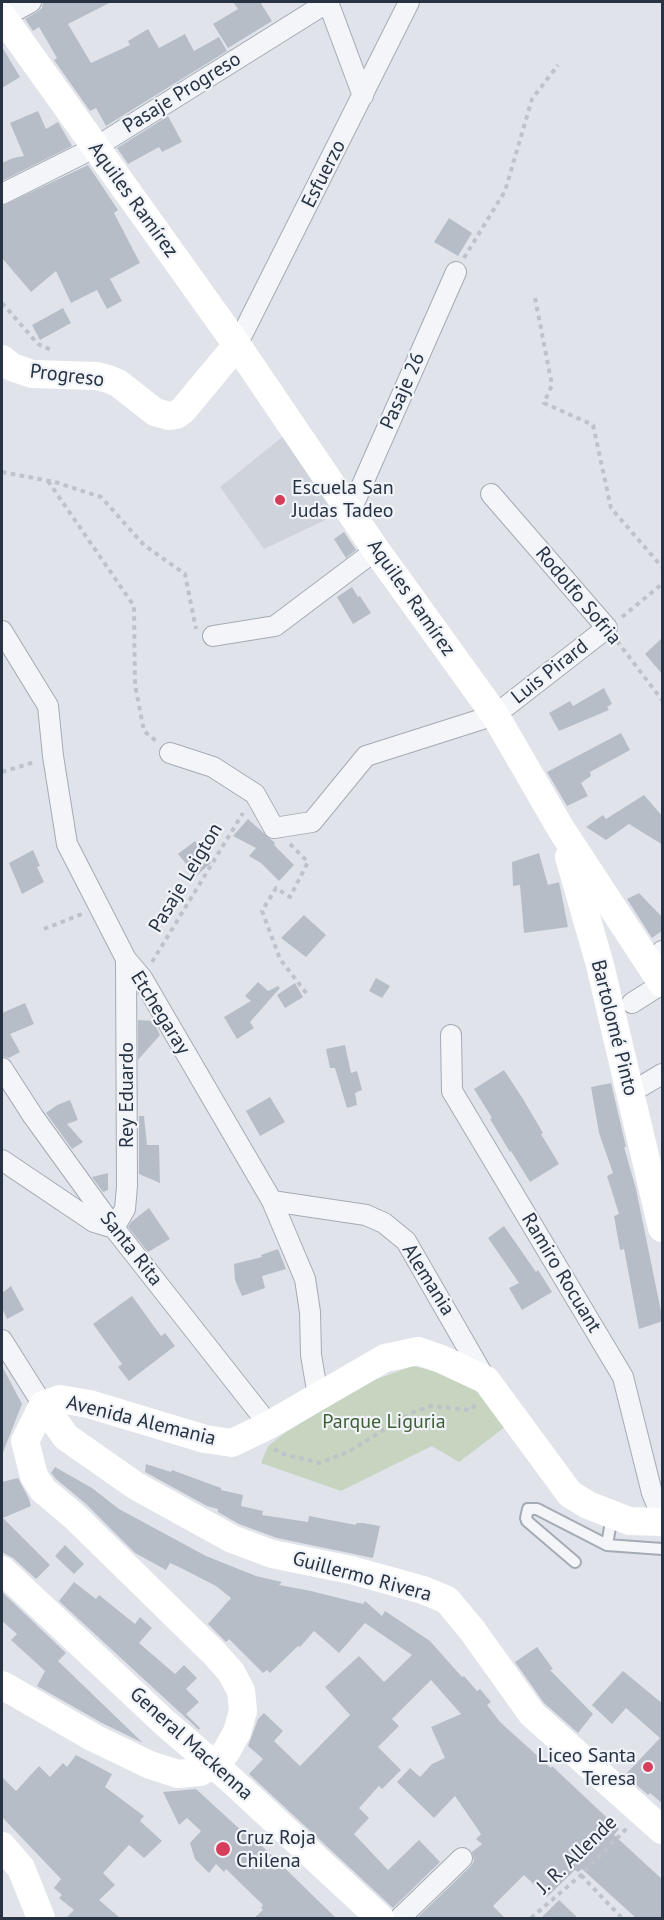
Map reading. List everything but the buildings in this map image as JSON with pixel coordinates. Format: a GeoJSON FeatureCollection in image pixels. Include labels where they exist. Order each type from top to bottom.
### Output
{"type":"FeatureCollection","features":[{"type":"Feature","properties":{"kind":"street"},"geometry":{"type":"LineString","coordinates":[[2,17],[31,2]]}},
{"type":"Feature","properties":{"kind":"street"},"geometry":{"type":"LineString","coordinates":[[328,2],[363,96]]}},
{"type":"Feature","properties":{"kind":"street","name":"Pasaje Progreso"},"geometry":{"type":"LineString","coordinates":[[2,194],[96,147],[328,2]]}},
{"type":"Feature","properties":{"kind":"street","name":"Esfuerzo"},"geometry":{"type":"LineString","coordinates":[[237,345],[409,2]]}},
{"type":"Feature","properties":{"kind":"street","name":"Aquiles Ramírez"},"geometry":{"type":"LineString","coordinates":[[2,17],[237,345],[376,550],[495,715],[561,829],[660,971]]}},
{"type":"Feature","properties":{"kind":"street","name":"Pasaje 26"},"geometry":{"type":"LineString","coordinates":[[351,510],[456,272]]}},
{"type":"Feature","properties":{"kind":"street","name":"Progreso"},"geometry":{"type":"LineString","coordinates":[[2,359],[12,367],[32,374],[96,376],[108,379],[118,383],[155,412],[169,417],[183,410],[237,345]]}},
{"type":"Feature","properties":{"kind":"street","name":"Rodolfo Sofria"},"geometry":{"type":"LineString","coordinates":[[491,494],[607,628]]}},
{"type":"Feature","properties":{"kind":"street"},"geometry":{"type":"LineString","coordinates":[[213,636],[275,626],[376,550]]}},
{"type":"Feature","properties":{"kind":"street","name":"Luis Pirard"},"geometry":{"type":"LineString","coordinates":[[495,715],[607,628]]}},
{"type":"Feature","properties":{"kind":"street","name":"Etchegaray"},"geometry":{"type":"LineString","coordinates":[[2,631],[48,706],[53,756],[67,844],[126,959],[142,978],[272,1201],[305,1279],[310,1312],[311,1355],[318,1396]]}},
{"type":"Feature","properties":{"kind":"street"},"geometry":{"type":"LineString","coordinates":[[170,753],[213,767],[255,794],[274,828],[312,822],[366,756],[495,715]]}},
{"type":"Feature","properties":{"kind":"street","name":"Bartolomé Pinto"},"geometry":{"type":"LineString","coordinates":[[561,829],[600,965],[661,1219]]}},
{"type":"Feature","properties":{"kind":"street","name":"Rey Eduardo"},"geometry":{"type":"LineString","coordinates":[[114,1228],[125,1209],[127,1186],[126,959]]}},
{"type":"Feature","properties":{"kind":"street"},"geometry":{"type":"LineString","coordinates":[[632,1003],[660,971]]}},
{"type":"Feature","properties":{"kind":"street","name":"Ramiro Rocuant"},"geometry":{"type":"LineString","coordinates":[[451,1035],[452,1091],[623,1377],[652,1493],[663,1520]]}},
{"type":"Feature","properties":{"kind":"street","name":"Santa Rita"},"geometry":{"type":"LineString","coordinates":[[2,1068],[33,1116],[114,1228],[269,1436]]}},
{"type":"Feature","properties":{"kind":"street"},"geometry":{"type":"LineString","coordinates":[[630,1093],[663,1074]]}},
{"type":"Feature","properties":{"kind":"street"},"geometry":{"type":"LineString","coordinates":[[2,1160],[94,1222],[114,1228]]}},
{"type":"Feature","properties":{"kind":"street","name":"Alemania"},"geometry":{"type":"LineString","coordinates":[[272,1201],[366,1215],[392,1229],[406,1241],[486,1380]]}},
{"type":"Feature","properties":{"kind":"street"},"geometry":{"type":"LineString","coordinates":[[2,1340],[43,1405]]}},
{"type":"Feature","properties":{"kind":"street","name":"Avenida Alemania"},"geometry":{"type":"LineString","coordinates":[[214,1764],[226,1752],[237,1732],[243,1711],[241,1690],[231,1672],[214,1653],[74,1516],[43,1490],[34,1476],[25,1441],[43,1405],[60,1399],[89,1404],[205,1439],[232,1443],[269,1436],[318,1396],[385,1358],[418,1351],[486,1380],[570,1494],[588,1505],[629,1521],[663,1520]]}},
{"type":"Feature","properties":{"kind":"street","name":"Guillermo Rivera"},"geometry":{"type":"LineString","coordinates":[[43,1405],[66,1437],[136,1486],[232,1539],[273,1554],[351,1570],[423,1590],[447,1600],[472,1630],[532,1714],[653,1821]]}},
{"type":"Feature","properties":{"kind":"street","name":"General Mackenna"},"geometry":{"type":"LineString","coordinates":[[2,1570],[165,1723],[214,1764],[380,1918]]}},
{"type":"Feature","properties":{"kind":"street"},"geometry":{"type":"LineString","coordinates":[[2,1685],[94,1738],[165,1771],[190,1774],[201,1772],[214,1764]]}},
{"type":"Feature","properties":{"kind":"street"},"geometry":{"type":"LineString","coordinates":[[2,1846],[21,1868],[41,1918]]}},
{"type":"Feature","properties":{"kind":"street"},"geometry":{"type":"LineString","coordinates":[[400,1918],[462,1858]]}},
{"type":"Feature","properties":{"kind":"lane"},"geometry":{"type":"LineString","coordinates":[[575,1562],[527,1521],[528,1509],[537,1509],[607,1545],[663,1550]]}},
{"type":"Feature","properties":{"kind":"lane"},"geometry":{"type":"LineString","coordinates":[[607,1545],[612,1514]]}},
{"type":"Feature","properties":{"kind":"path"},"geometry":{"type":"LineString","coordinates":[[456,272],[505,190],[532,99],[558,65]]}},
{"type":"Feature","properties":{"kind":"path"},"geometry":{"type":"LineString","coordinates":[[535,298],[552,385],[544,403],[593,425],[611,508],[663,567]]}},
{"type":"Feature","properties":{"kind":"path"},"geometry":{"type":"LineString","coordinates":[[2,303],[38,344],[57,353]]}},
{"type":"Feature","properties":{"kind":"path"},"geometry":{"type":"LineString","coordinates":[[2,472],[48,481],[101,497],[144,545],[185,574],[196,634],[213,636]]}},
{"type":"Feature","properties":{"kind":"path"},"geometry":{"type":"LineString","coordinates":[[48,481],[134,606],[135,685],[144,731],[170,753]]}},
{"type":"Feature","properties":{"kind":"path","name":"Luis Pirard"},"geometry":{"type":"LineString","coordinates":[[607,628],[663,584]]}},
{"type":"Feature","properties":{"kind":"path","name":"Rodolfo Sofria"},"geometry":{"type":"LineString","coordinates":[[607,628],[663,700]]}},
{"type":"Feature","properties":{"kind":"path"},"geometry":{"type":"LineString","coordinates":[[2,772],[53,756]]}},
{"type":"Feature","properties":{"kind":"path","name":"Pasaje Leigton"},"geometry":{"type":"LineString","coordinates":[[142,978],[255,794]]}},
{"type":"Feature","properties":{"kind":"path"},"geometry":{"type":"LineString","coordinates":[[274,828],[308,862],[290,897],[276,888],[262,911],[280,959],[307,994]]}},
{"type":"Feature","properties":{"kind":"path"},"geometry":{"type":"LineString","coordinates":[[44,928],[99,907]]}},
{"type":"Feature","properties":{"kind":"path"},"geometry":{"type":"LineString","coordinates":[[269,1436],[283,1454],[320,1463],[348,1452],[411,1413],[431,1406],[471,1410]]}},
{"type":"Feature","properties":{"kind":"path","name":"J. R. Allende"},"geometry":{"type":"LineString","coordinates":[[531,1918],[581,1875],[653,1821]]}},
{"type":"Feature","properties":{"kind":"path"},"geometry":{"type":"LineString","coordinates":[[581,1875],[622,1918]]}},
{"type":"Feature","properties":{"kind":"shaded area","name":"Escuela San Judas Tadeo"},"geometry":{"type":"Polygon","coordinates":[[[286,434],[340,513],[264,549],[220,487],[286,434]]]}},
{"type":"Feature","properties":{"kind":"green space","name":"Parque Liguria"},"geometry":{"type":"Polygon","coordinates":[[[413,1366],[447,1374],[484,1395],[505,1427],[459,1462],[432,1446],[341,1491],[261,1463],[268,1446],[285,1433],[366,1383],[413,1366]]]}},
{"type":"Feature","properties":{"kind":"place","name":"Escuela San Judas Tadeo"},"geometry":{"type":"Point","coordinates":[280,500]}},
{"type":"Feature","properties":{"kind":"place","name":"Liceo Santa Teresa"},"geometry":{"type":"Point","coordinates":[648,1767]}},
{"type":"Feature","properties":{"kind":"place","name":"Cruz Roja Chilena"},"geometry":{"type":"Point","coordinates":[223,1849]}}]}
